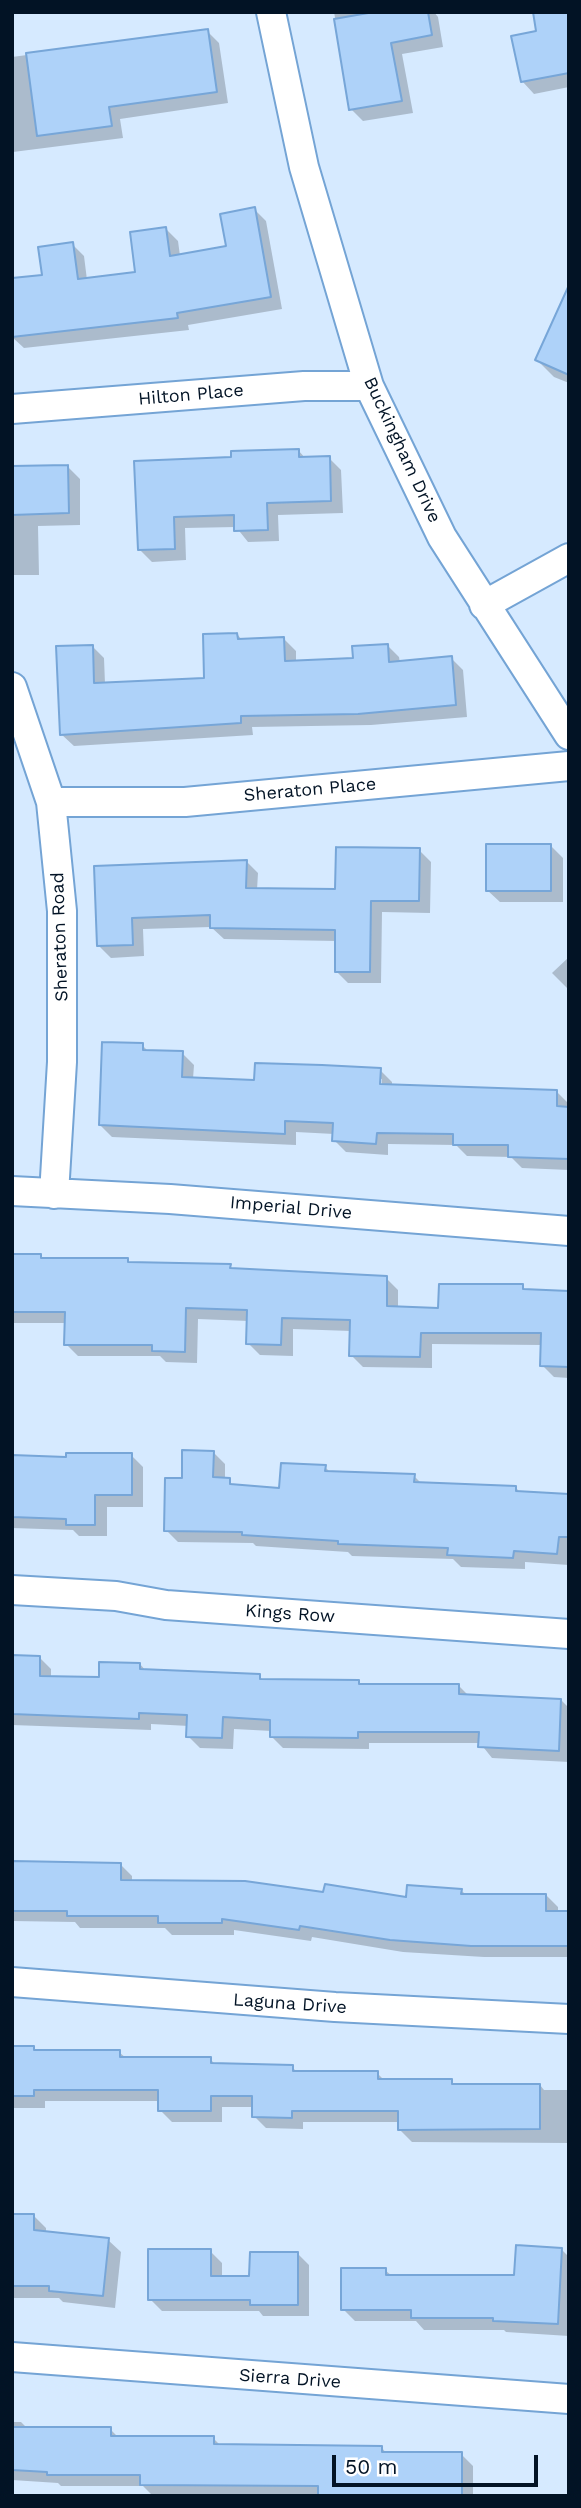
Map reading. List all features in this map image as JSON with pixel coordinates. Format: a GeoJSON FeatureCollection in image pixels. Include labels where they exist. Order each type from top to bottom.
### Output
{"type":"FeatureCollection","features":[{"type":"Feature","properties":{"kind":"street","name":"Buckingham Drive"},"geometry":{"type":"LineString","coordinates":[[271,12],[304,167],[369,386],[442,537],[569,735]]}},
{"type":"Feature","properties":{"kind":"street","name":"Hilton Place"},"geometry":{"type":"LineString","coordinates":[[12,409],[304,386],[369,386]]}},
{"type":"Feature","properties":{"kind":"street"},"geometry":{"type":"LineString","coordinates":[[484,605],[569,558]]}},
{"type":"Feature","properties":{"kind":"street","name":"Sheraton Road"},"geometry":{"type":"LineString","coordinates":[[12,687],[51,802],[62,911],[62,1062],[54,1194]]}},
{"type":"Feature","properties":{"kind":"street","name":"Sheraton Place"},"geometry":{"type":"LineString","coordinates":[[51,802],[185,802],[569,766]]}},
{"type":"Feature","properties":{"kind":"street","name":"Imperial Drive"},"geometry":{"type":"LineString","coordinates":[[12,1191],[170,1199],[569,1231]]}},
{"type":"Feature","properties":{"kind":"street","name":"Kings Row"},"geometry":{"type":"LineString","coordinates":[[12,1590],[116,1596],[166,1605],[569,1634]]}},
{"type":"Feature","properties":{"kind":"street","name":"Laguna Drive"},"geometry":{"type":"LineString","coordinates":[[12,1982],[335,2007],[569,2019]]}},
{"type":"Feature","properties":{"kind":"street","name":"Sierra Drive"},"geometry":{"type":"LineString","coordinates":[[12,2357],[569,2399]]}},
{"type":"Feature","properties":{"kind":"building"},"geometry":{"type":"Polygon","coordinates":[[[374,12],[428,12],[432,35],[391,43],[402,101],[349,110],[334,19],[374,12]]]}},
{"type":"Feature","properties":{"kind":"building"},"geometry":{"type":"Polygon","coordinates":[[[533,12],[569,12],[569,73],[521,82],[511,36],[536,31],[533,12]]]}},
{"type":"Feature","properties":{"kind":"building"},"geometry":{"type":"Polygon","coordinates":[[[208,29],[217,92],[109,107],[112,126],[37,136],[26,53],[208,29]]]}},
{"type":"Feature","properties":{"kind":"building"},"geometry":{"type":"Polygon","coordinates":[[[255,207],[271,297],[177,313],[178,318],[12,337],[12,278],[42,275],[38,247],[73,242],[78,279],[135,272],[130,232],[166,227],[170,256],[226,246],[220,214],[255,207]]]}},
{"type":"Feature","properties":{"kind":"building"},"geometry":{"type":"Polygon","coordinates":[[[569,285],[569,375],[535,360],[569,285]]]}},
{"type":"Feature","properties":{"kind":"building"},"geometry":{"type":"Polygon","coordinates":[[[299,449],[299,457],[330,456],[331,501],[267,503],[268,530],[234,531],[234,515],[174,517],[175,549],[138,550],[134,461],[231,457],[231,451],[299,449]]]}},
{"type":"Feature","properties":{"kind":"building"},"geometry":{"type":"Polygon","coordinates":[[[68,465],[69,513],[12,515],[12,466],[68,465]]]}},
{"type":"Feature","properties":{"kind":"building"},"geometry":{"type":"Polygon","coordinates":[[[237,633],[238,639],[284,637],[285,661],[353,658],[352,646],[388,644],[389,662],[452,656],[456,705],[358,714],[241,716],[241,723],[60,735],[56,646],[93,645],[94,683],[204,678],[203,634],[237,633]]]}},
{"type":"Feature","properties":{"kind":"building"},"geometry":{"type":"Polygon","coordinates":[[[486,844],[551,844],[551,891],[486,891],[486,844]]]}},
{"type":"Feature","properties":{"kind":"building"},"geometry":{"type":"Polygon","coordinates":[[[336,847],[420,848],[419,901],[371,901],[370,972],[335,972],[335,930],[210,928],[210,915],[132,918],[133,945],[97,946],[94,866],[247,860],[246,888],[335,889],[336,847]]]}},
{"type":"Feature","properties":{"kind":"building"},"geometry":{"type":"Polygon","coordinates":[[[102,1042],[143,1043],[143,1050],[183,1051],[182,1077],[254,1080],[255,1063],[322,1065],[381,1068],[380,1084],[557,1090],[557,1106],[569,1107],[569,1159],[508,1157],[508,1145],[453,1145],[453,1134],[377,1133],[376,1144],[332,1141],[333,1123],[285,1121],[285,1134],[99,1125],[102,1042]]]}},
{"type":"Feature","properties":{"kind":"building"},"geometry":{"type":"Polygon","coordinates":[[[12,1254],[41,1254],[41,1258],[128,1258],[128,1262],[231,1264],[230,1268],[387,1276],[387,1306],[438,1308],[439,1284],[523,1284],[523,1289],[569,1291],[569,1367],[540,1366],[541,1333],[421,1333],[420,1357],[349,1356],[350,1320],[282,1318],[281,1345],[246,1344],[247,1310],[186,1308],[185,1352],[152,1351],[152,1345],[64,1345],[65,1312],[12,1312],[12,1254]]]}},
{"type":"Feature","properties":{"kind":"building"},"geometry":{"type":"Polygon","coordinates":[[[182,1450],[214,1451],[213,1477],[230,1478],[230,1484],[279,1488],[281,1463],[326,1465],[325,1471],[415,1474],[414,1482],[516,1486],[516,1491],[569,1494],[569,1537],[559,1537],[557,1554],[514,1551],[513,1558],[447,1555],[448,1548],[338,1544],[338,1541],[242,1535],[242,1532],[164,1531],[165,1478],[182,1478],[182,1450]]]}},
{"type":"Feature","properties":{"kind":"building"},"geometry":{"type":"Polygon","coordinates":[[[66,1453],[132,1453],[132,1495],[95,1495],[95,1525],[66,1525],[66,1519],[12,1517],[12,1455],[66,1457],[66,1453]]]}},
{"type":"Feature","properties":{"kind":"building"},"geometry":{"type":"Polygon","coordinates":[[[12,1655],[40,1656],[40,1676],[99,1677],[99,1662],[140,1663],[140,1669],[260,1674],[260,1679],[359,1680],[359,1684],[459,1684],[459,1694],[561,1699],[559,1751],[478,1747],[479,1732],[358,1732],[358,1738],[270,1737],[270,1720],[223,1717],[222,1738],[186,1737],[187,1715],[139,1713],[139,1719],[12,1714],[12,1655]]]}},
{"type":"Feature","properties":{"kind":"building"},"geometry":{"type":"Polygon","coordinates":[[[12,1861],[121,1863],[121,1880],[245,1881],[323,1892],[325,1884],[406,1897],[407,1885],[462,1889],[461,1894],[546,1894],[546,1911],[569,1911],[569,1946],[471,1946],[390,1940],[300,1926],[299,1930],[222,1919],[222,1923],[158,1923],[158,1916],[67,1916],[67,1911],[12,1911],[12,1861]]]}},
{"type":"Feature","properties":{"kind":"building"},"geometry":{"type":"Polygon","coordinates":[[[12,2046],[34,2046],[34,2050],[120,2050],[120,2057],[211,2057],[211,2063],[293,2065],[293,2071],[378,2071],[378,2079],[452,2079],[452,2084],[540,2084],[540,2129],[398,2130],[398,2111],[292,2111],[292,2118],[252,2117],[252,2096],[211,2096],[211,2111],[158,2111],[158,2090],[34,2090],[34,2096],[12,2096],[12,2046]]]}},
{"type":"Feature","properties":{"kind":"building"},"geometry":{"type":"Polygon","coordinates":[[[12,2214],[34,2214],[34,2230],[109,2238],[103,2296],[49,2291],[49,2286],[12,2286],[12,2214]]]}},
{"type":"Feature","properties":{"kind":"building"},"geometry":{"type":"Polygon","coordinates":[[[516,2245],[562,2248],[558,2324],[493,2321],[493,2318],[411,2318],[411,2310],[341,2310],[341,2268],[386,2268],[386,2275],[514,2275],[516,2245]]]}},
{"type":"Feature","properties":{"kind":"building"},"geometry":{"type":"Polygon","coordinates":[[[148,2249],[211,2249],[211,2276],[249,2276],[250,2252],[298,2252],[298,2305],[250,2305],[250,2300],[148,2300],[148,2249]]]}},
{"type":"Feature","properties":{"kind":"building"},"geometry":{"type":"Polygon","coordinates":[[[12,2427],[111,2427],[111,2436],[214,2436],[214,2444],[382,2446],[382,2452],[462,2452],[462,2496],[318,2496],[318,2486],[140,2485],[140,2475],[47,2475],[47,2472],[12,2470],[12,2427]]]}}]}
